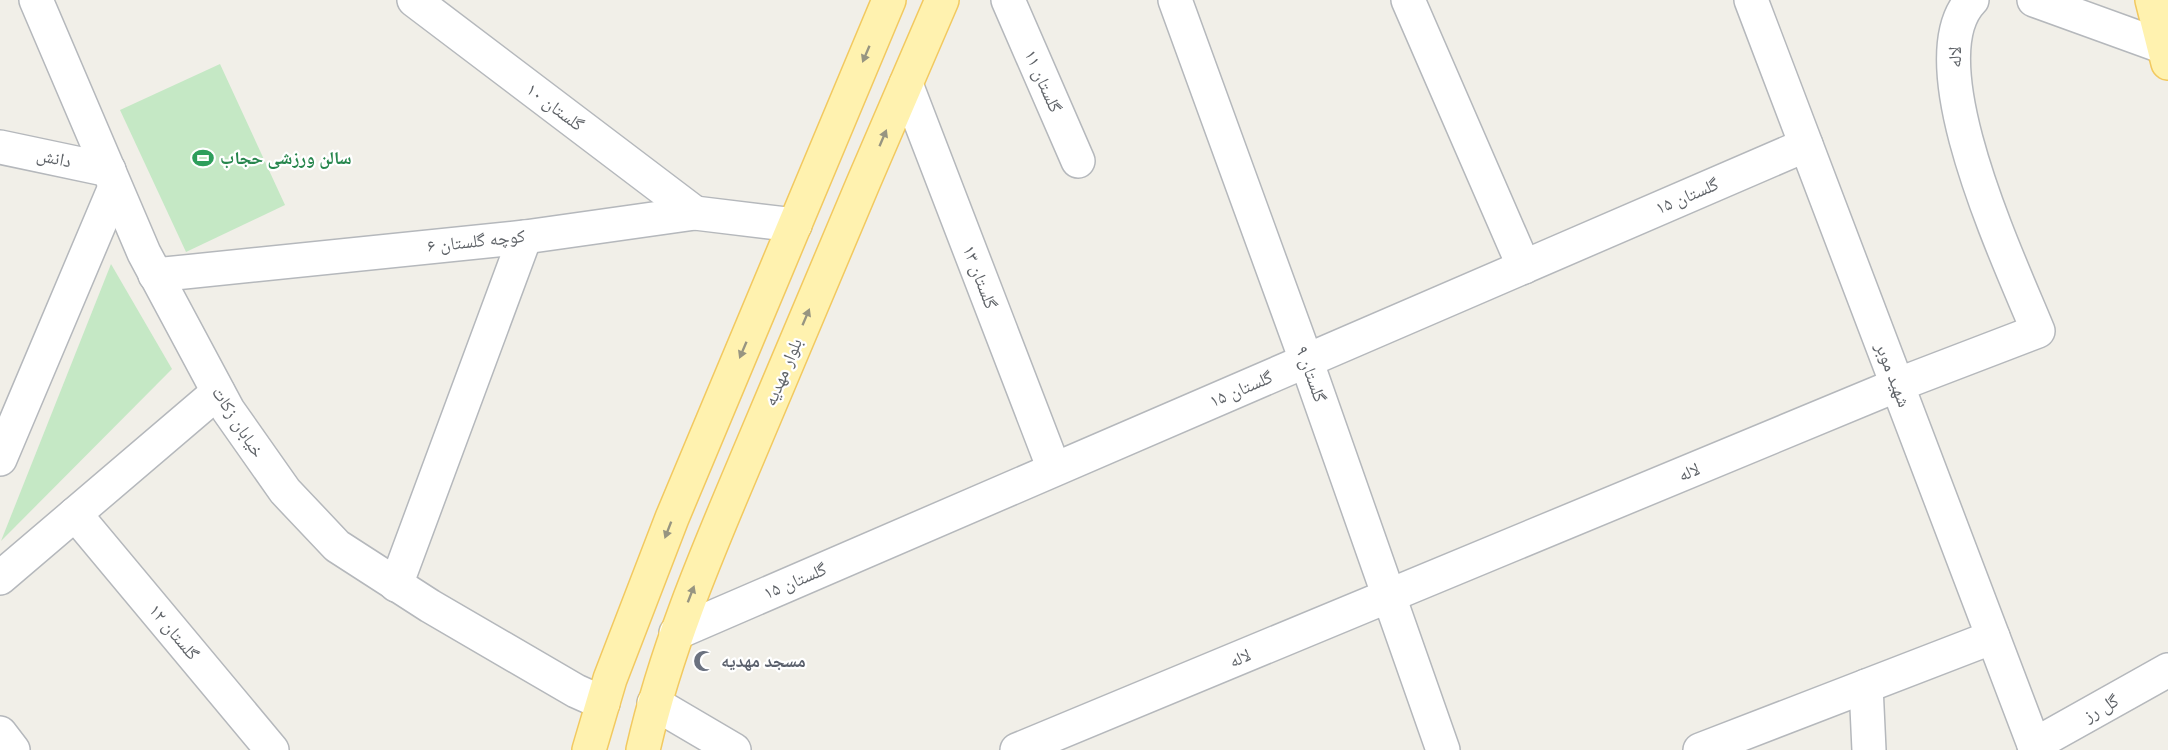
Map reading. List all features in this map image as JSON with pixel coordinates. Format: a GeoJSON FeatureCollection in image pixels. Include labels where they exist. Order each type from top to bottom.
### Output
{"type":"FeatureCollection","features":[{"type":"Feature","properties":{"kind":"main road"},"geometry":{"type":"LineString","coordinates":[[589,750],[610,679],[672,519],[889,0]]}},
{"type":"Feature","properties":{"kind":"main road","name":"بلوار مهدیه"},"geometry":{"type":"LineString","coordinates":[[643,750],[654,703],[676,633],[837,243],[942,0]]}},
{"type":"Feature","properties":{"kind":"main road"},"geometry":{"type":"LineString","coordinates":[[2152,0],[2166,55]]}},
{"type":"Feature","properties":{"kind":"main road"},"geometry":{"type":"LineString","coordinates":[[603,703],[654,703]]}},
{"type":"Feature","properties":{"kind":"street","name":"خیابان زکات"},"geometry":{"type":"LineString","coordinates":[[36,0],[155,275],[218,392],[240,428],[285,491],[337,546],[430,606],[567,686],[603,703]]}},
{"type":"Feature","properties":{"kind":"street","name":"گلستان ۱۰"},"geometry":{"type":"LineString","coordinates":[[414,0],[695,213]]}},
{"type":"Feature","properties":{"kind":"street","name":"گلستان ۱۱"},"geometry":{"type":"LineString","coordinates":[[1008,0],[1078,161]]}},
{"type":"Feature","properties":{"kind":"street","name":"گلستان ۹"},"geometry":{"type":"LineString","coordinates":[[1175,0],[1306,360],[1443,750]]}},
{"type":"Feature","properties":{"kind":"street"},"geometry":{"type":"LineString","coordinates":[[1408,0],[1524,267]]}},
{"type":"Feature","properties":{"kind":"street","name":"شهید موبر"},"geometry":{"type":"LineString","coordinates":[[1751,0],[2035,748]]}},
{"type":"Feature","properties":{"kind":"street","name":"لاله"},"geometry":{"type":"LineString","coordinates":[[1017,750],[1897,385],[2038,331],[1982,194],[1956,97],[1954,39],[1964,8],[1972,0]]}},
{"type":"Feature","properties":{"kind":"street"},"geometry":{"type":"LineString","coordinates":[[2034,0],[2166,55]]}},
{"type":"Feature","properties":{"kind":"street","name":"گلستان ۱۳"},"geometry":{"type":"LineString","coordinates":[[906,84],[1054,470]]}},
{"type":"Feature","properties":{"kind":"street","name":"گلستان ۱۵"},"geometry":{"type":"LineString","coordinates":[[676,633],[1806,145]]}},
{"type":"Feature","properties":{"kind":"street","name":"دانش"},"geometry":{"type":"LineString","coordinates":[[0,147],[112,179]]}},
{"type":"Feature","properties":{"kind":"street"},"geometry":{"type":"LineString","coordinates":[[0,459],[112,179]]}},
{"type":"Feature","properties":{"kind":"street","name":"کوچه گلستان ۶"},"geometry":{"type":"LineString","coordinates":[[155,275],[525,237],[695,213],[795,225]]}},
{"type":"Feature","properties":{"kind":"street"},"geometry":{"type":"LineString","coordinates":[[396,585],[525,237]]}},
{"type":"Feature","properties":{"kind":"street"},"geometry":{"type":"LineString","coordinates":[[0,578],[218,392]]}},
{"type":"Feature","properties":{"kind":"street","name":"گلستان ۱۲"},"geometry":{"type":"LineString","coordinates":[[75,514],[272,750]]}},
{"type":"Feature","properties":{"kind":"street"},"geometry":{"type":"LineString","coordinates":[[1700,750],[1992,637]]}},
{"type":"Feature","properties":{"kind":"street","name":"گل رز"},"geometry":{"type":"LineString","coordinates":[[2035,748],[2168,670]]}},
{"type":"Feature","properties":{"kind":"street"},"geometry":{"type":"LineString","coordinates":[[1866,686],[1869,750]]}},
{"type":"Feature","properties":{"kind":"street"},"geometry":{"type":"LineString","coordinates":[[654,703],[734,750]]}},
{"type":"Feature","properties":{"kind":"street"},"geometry":{"type":"LineString","coordinates":[[0,733],[13,750]]}},
{"type":"Feature","properties":{"kind":"green space","name":"سالن ورزشی حجاب"},"geometry":{"type":"Polygon","coordinates":[[[220,64],[285,205],[186,252],[120,110],[220,64]]]}},
{"type":"Feature","properties":{"kind":"green space"},"geometry":{"type":"Polygon","coordinates":[[[111,264],[172,369],[1,541],[111,264]]]}},
{"type":"Feature","properties":{"kind":"place","name":"سالن ورزشی حجاب"},"geometry":{"type":"Point","coordinates":[203,158]}},
{"type":"Feature","properties":{"kind":"place","name":"مسجد مهدیه"},"geometry":{"type":"Point","coordinates":[704,661]}}]}
